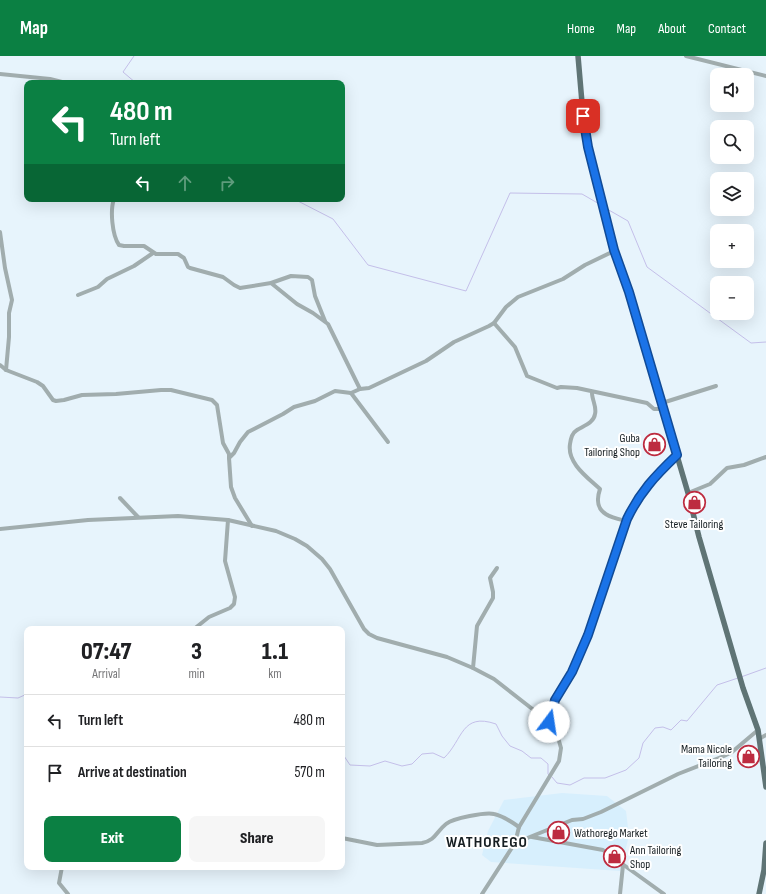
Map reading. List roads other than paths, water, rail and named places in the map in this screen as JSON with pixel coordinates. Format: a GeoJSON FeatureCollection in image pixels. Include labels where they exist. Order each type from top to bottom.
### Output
{"type":"FeatureCollection","features":[{"type":"Feature","properties":{"kind":"main road"},"geometry":{"type":"LineString","coordinates":[[578,56],[581,107],[584,126],[605,217],[664,409],[701,544],[757,734],[766,774],[766,787]]}},
{"type":"Feature","properties":{"kind":"main road"},"geometry":{"type":"LineString","coordinates":[[759,894],[764,870],[766,843]]}},
{"type":"Feature","properties":{"kind":"street"},"geometry":{"type":"LineString","coordinates":[[686,56],[766,76]]}},
{"type":"Feature","properties":{"kind":"street"},"geometry":{"type":"LineString","coordinates":[[0,74],[54,80]]}},
{"type":"Feature","properties":{"kind":"street"},"geometry":{"type":"LineString","coordinates":[[114,202],[112,217],[115,238],[119,244],[124,246],[144,246],[156,254],[178,254],[184,258],[188,267],[223,277],[240,288],[270,283],[291,276],[310,278],[312,280],[315,296],[325,321],[331,329],[360,389]]}},
{"type":"Feature","properties":{"kind":"street"},"geometry":{"type":"LineString","coordinates":[[0,232],[5,268],[12,300],[9,313],[9,337],[6,370]]}},
{"type":"Feature","properties":{"kind":"street"},"geometry":{"type":"LineString","coordinates":[[229,458],[248,432],[294,407],[315,401],[335,391],[351,393],[380,384],[426,361],[454,342],[494,323],[506,307],[518,297],[563,279],[584,265],[614,250]]}},
{"type":"Feature","properties":{"kind":"street"},"geometry":{"type":"LineString","coordinates":[[78,295],[98,287],[107,278],[134,266],[153,252]]}},
{"type":"Feature","properties":{"kind":"street"},"geometry":{"type":"LineString","coordinates":[[270,283],[297,304],[325,321]]}},
{"type":"Feature","properties":{"kind":"street"},"geometry":{"type":"LineString","coordinates":[[494,323],[515,347],[528,376],[557,388],[577,388],[592,393],[647,403],[654,409],[664,409]]}},
{"type":"Feature","properties":{"kind":"street"},"geometry":{"type":"LineString","coordinates":[[0,365],[6,370],[37,382],[43,386],[49,396],[56,401],[82,395],[161,390],[178,392],[212,400],[217,405],[223,444],[229,454],[231,487],[235,498],[252,526]]}},
{"type":"Feature","properties":{"kind":"street"},"geometry":{"type":"LineString","coordinates":[[662,403],[716,386]]}},
{"type":"Feature","properties":{"kind":"street"},"geometry":{"type":"LineString","coordinates":[[351,393],[388,442]]}},
{"type":"Feature","properties":{"kind":"street"},"geometry":{"type":"LineString","coordinates":[[592,393],[595,415],[592,420],[574,432],[571,437],[571,457],[581,471],[600,489],[597,499],[600,509],[607,516],[626,521]]}},
{"type":"Feature","properties":{"kind":"street"},"geometry":{"type":"LineString","coordinates":[[549,722],[555,700],[572,672],[588,635],[626,521],[639,497],[650,482],[677,455]]}},
{"type":"Feature","properties":{"kind":"street"},"geometry":{"type":"LineString","coordinates":[[688,493],[710,484],[726,468],[744,465],[766,457]]}},
{"type":"Feature","properties":{"kind":"street"},"geometry":{"type":"LineString","coordinates":[[120,498],[138,517]]}},
{"type":"Feature","properties":{"kind":"street"},"geometry":{"type":"LineString","coordinates":[[0,529],[88,520],[178,516],[228,520],[276,531],[295,539],[314,552],[330,569],[362,625],[369,634],[377,638],[447,657],[494,679],[549,722],[559,740],[561,748],[559,762],[554,772],[548,778],[538,798],[519,827],[515,843],[482,894]]}},
{"type":"Feature","properties":{"kind":"street"},"geometry":{"type":"LineString","coordinates":[[198,626],[209,617],[230,608],[234,604],[235,597],[225,561],[228,520]]}},
{"type":"Feature","properties":{"kind":"street"},"geometry":{"type":"LineString","coordinates":[[473,668],[477,626],[493,598],[490,578],[497,568]]}},
{"type":"Feature","properties":{"kind":"street"},"geometry":{"type":"LineString","coordinates":[[515,843],[572,820],[589,817],[678,774],[724,756],[757,734],[766,735]]}},
{"type":"Feature","properties":{"kind":"street"},"geometry":{"type":"LineString","coordinates":[[345,839],[377,845],[430,842],[446,824],[468,816],[493,813],[519,827]]}},
{"type":"Feature","properties":{"kind":"street"},"geometry":{"type":"LineString","coordinates":[[532,837],[576,846],[598,848],[606,852],[664,894]]}},
{"type":"Feature","properties":{"kind":"street"},"geometry":{"type":"LineString","coordinates":[[620,894],[623,865]]}},
{"type":"Feature","properties":{"kind":"street"},"geometry":{"type":"LineString","coordinates":[[61,870],[59,883],[68,894]]}},
{"type":"Feature","properties":{"kind":"waterway"},"geometry":{"type":"LineString","coordinates":[[132,80],[123,72],[134,56]]}},
{"type":"Feature","properties":{"kind":"waterway"},"geometry":{"type":"LineString","coordinates":[[300,202],[333,219],[368,265],[466,291],[510,193],[582,194],[601,205]]}},
{"type":"Feature","properties":{"kind":"waterway"},"geometry":{"type":"LineString","coordinates":[[607,209],[628,221],[647,267],[751,343],[766,342]]}},
{"type":"Feature","properties":{"kind":"waterway"},"geometry":{"type":"LineString","coordinates":[[741,677],[766,668]]}},
{"type":"Feature","properties":{"kind":"waterway"},"geometry":{"type":"LineString","coordinates":[[552,777],[557,783],[570,785],[584,778],[605,778],[626,770],[639,758],[643,743],[655,728],[663,727],[671,730],[681,720],[687,721],[717,685],[738,678]]}},
{"type":"Feature","properties":{"kind":"waterway"},"geometry":{"type":"LineString","coordinates":[[0,697],[18,698],[24,695]]}},
{"type":"Feature","properties":{"kind":"waterway"},"geometry":{"type":"LineString","coordinates":[[345,758],[350,765],[370,766],[385,761],[402,766],[412,764],[422,754],[433,753],[444,758],[469,725],[484,721],[496,724],[502,736],[510,746],[522,751],[531,758],[541,758],[548,764],[549,775]]}},
{"type":"Feature","properties":{"kind":"place","name":"Guba Tailoring Shop"},"geometry":{"type":"Point","coordinates":[655,445]}},
{"type":"Feature","properties":{"kind":"place","name":"Steve Tailoring"},"geometry":{"type":"Point","coordinates":[694,503]}},
{"type":"Feature","properties":{"kind":"place","name":"Mama Nicole Tailoring"},"geometry":{"type":"Point","coordinates":[748,756]}},
{"type":"Feature","properties":{"kind":"place","name":"Wathorego Market"},"geometry":{"type":"Point","coordinates":[558,833]}},
{"type":"Feature","properties":{"kind":"place","name":"Ann Tailoring Shop"},"geometry":{"type":"Point","coordinates":[615,857]}},
{"type":"Feature","properties":{"kind":"district","name":"WATHOREGO"},"geometry":{"type":"Point","coordinates":[487,842]}}]}
